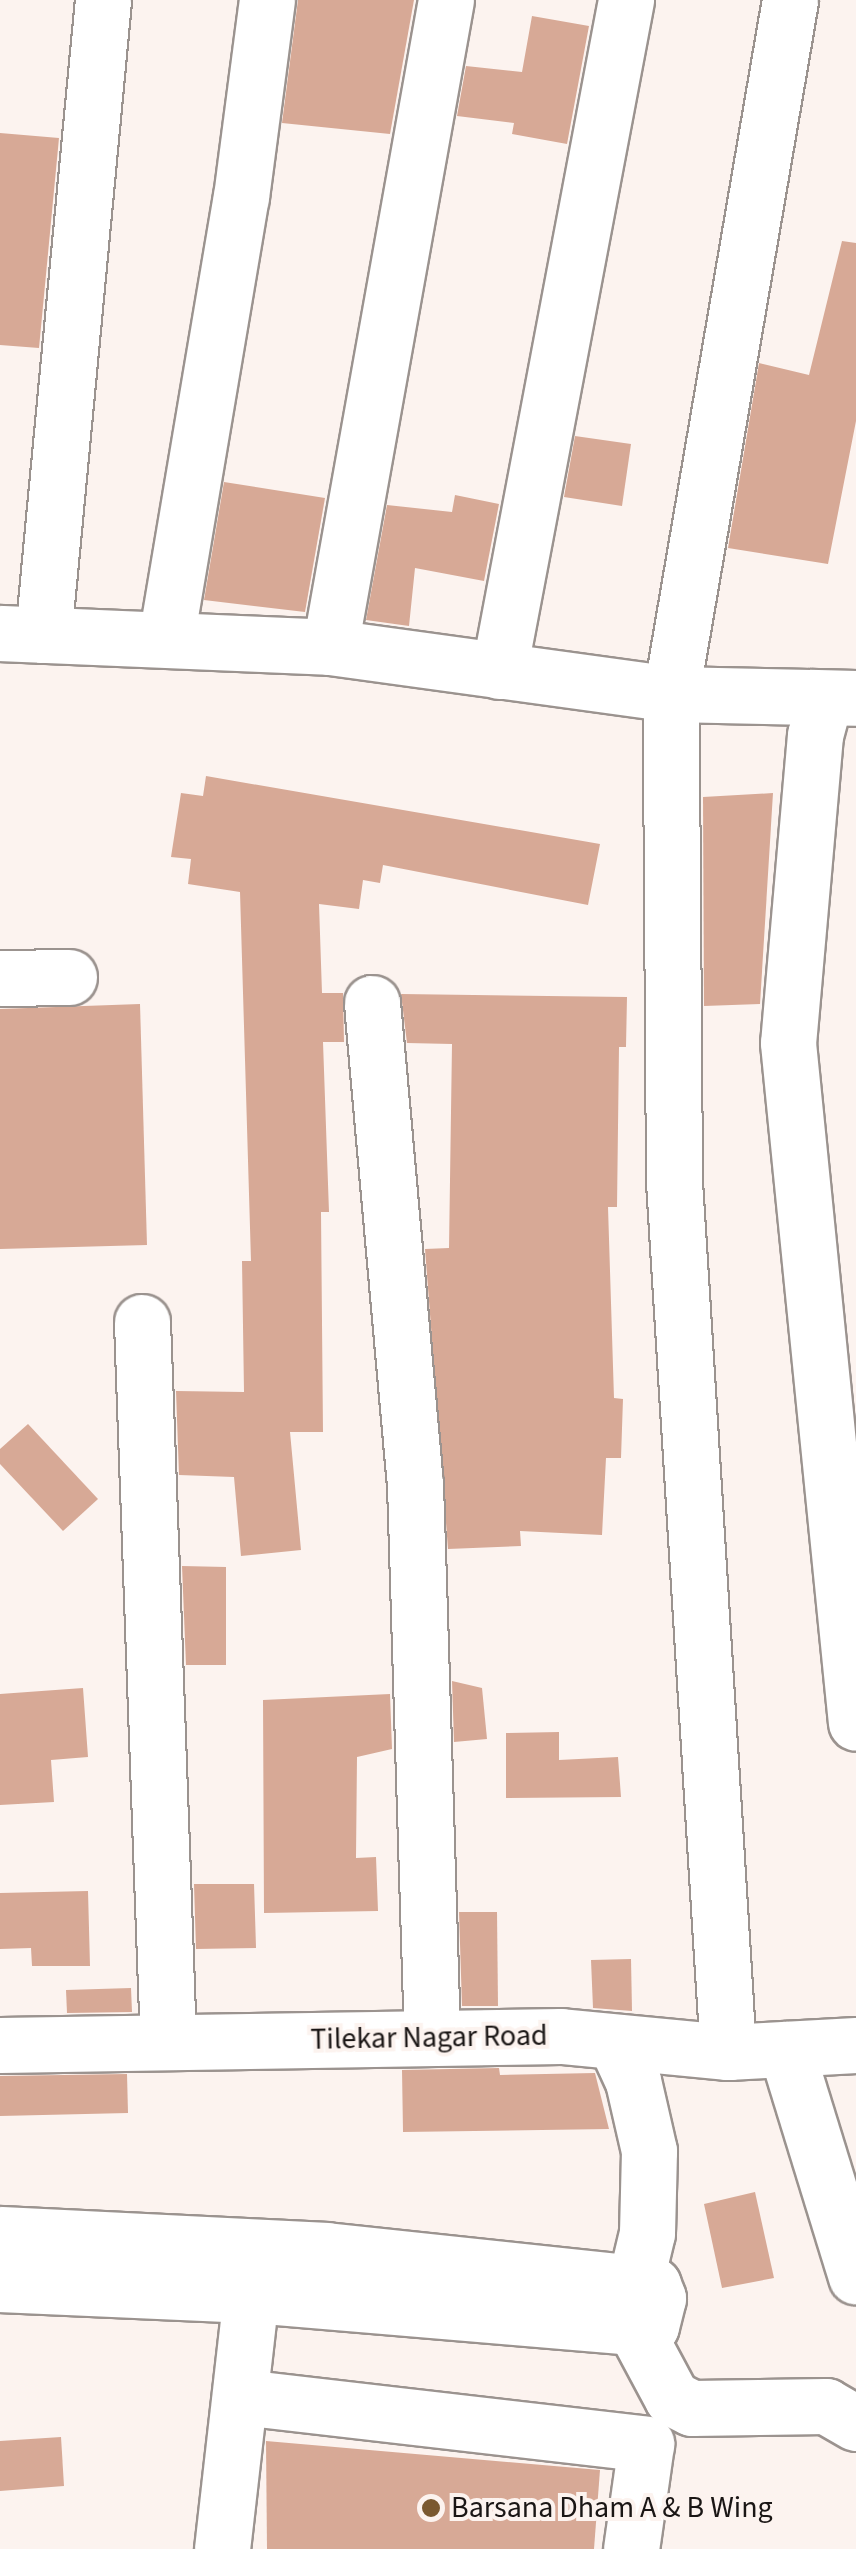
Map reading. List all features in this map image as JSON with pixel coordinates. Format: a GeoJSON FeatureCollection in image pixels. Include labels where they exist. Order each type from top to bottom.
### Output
{"type":"FeatureCollection","features":[{"type":"Feature","properties":{"kind":"street"},"geometry":{"type":"LineString","coordinates":[[103,0],[22,634],[330,647],[672,694],[847,690]]}},
{"type":"Feature","properties":{"kind":"street"},"geometry":{"type":"LineString","coordinates":[[166,639],[241,197],[267,0]]}},
{"type":"Feature","properties":{"kind":"street"},"geometry":{"type":"LineString","coordinates":[[330,647],[446,0]]}},
{"type":"Feature","properties":{"kind":"street"},"geometry":{"type":"LineString","coordinates":[[499,671],[626,0]]}},
{"type":"Feature","properties":{"kind":"street"},"geometry":{"type":"LineString","coordinates":[[728,2052],[674,1182],[672,694],[790,0]]}},
{"type":"Feature","properties":{"kind":"street"},"geometry":{"type":"LineString","coordinates":[[847,690],[815,735],[788,1043],[856,1723]]}},
{"type":"Feature","properties":{"kind":"street"},"geometry":{"type":"LineString","coordinates":[[0,978],[69,978]]}},
{"type":"Feature","properties":{"kind":"street"},"geometry":{"type":"LineString","coordinates":[[372,1003],[415,1484],[432,2038]]}},
{"type":"Feature","properties":{"kind":"street"},"geometry":{"type":"LineString","coordinates":[[142,1322],[168,2042]]}},
{"type":"Feature","properties":{"kind":"street","name":"Tilekar Nagar Road"},"geometry":{"type":"LineString","coordinates":[[0,2045],[562,2036],[728,2052],[856,2044]]}},
{"type":"Feature","properties":{"kind":"street"},"geometry":{"type":"LineString","coordinates":[[616,2044],[633,2081],[648,2150],[647,2233],[634,2305],[672,2398],[692,2408],[826,2406],[856,2422]]}},
{"type":"Feature","properties":{"kind":"street"},"geometry":{"type":"LineString","coordinates":[[786,2048],[856,2276]]}},
{"type":"Feature","properties":{"kind":"street"},"geometry":{"type":"LineString","coordinates":[[0,2234],[253,2271],[634,2305]]}},
{"type":"Feature","properties":{"kind":"street"},"geometry":{"type":"LineString","coordinates":[[0,2284],[253,2271]]}},
{"type":"Feature","properties":{"kind":"street"},"geometry":{"type":"LineString","coordinates":[[222,2549],[242,2397],[253,2271]]}},
{"type":"Feature","properties":{"kind":"street"},"geometry":{"type":"LineString","coordinates":[[242,2397],[646,2444],[631,2549]]}},
{"type":"Feature","properties":{"kind":"building"},"geometry":{"type":"Polygon","coordinates":[[[298,0],[414,0],[390,134],[282,123],[298,0]]]}},
{"type":"Feature","properties":{"kind":"building"},"geometry":{"type":"Polygon","coordinates":[[[532,16],[589,26],[567,144],[512,134],[514,123],[457,116],[466,66],[522,72],[532,16]]]}},
{"type":"Feature","properties":{"kind":"building"},"geometry":{"type":"Polygon","coordinates":[[[0,133],[59,138],[39,348],[0,345],[0,133]]]}},
{"type":"Feature","properties":{"kind":"building"},"geometry":{"type":"Polygon","coordinates":[[[842,241],[856,243],[856,421],[828,564],[728,548],[759,363],[809,375],[842,241]]]}},
{"type":"Feature","properties":{"kind":"building"},"geometry":{"type":"Polygon","coordinates":[[[575,436],[631,444],[622,506],[564,497],[575,436]]]}},
{"type":"Feature","properties":{"kind":"building"},"geometry":{"type":"Polygon","coordinates":[[[224,482],[325,498],[305,612],[204,600],[224,482]]]}},
{"type":"Feature","properties":{"kind":"building"},"geometry":{"type":"Polygon","coordinates":[[[455,495],[499,504],[484,581],[415,568],[409,626],[366,620],[387,505],[452,512],[455,495]]]}},
{"type":"Feature","properties":{"kind":"building"},"geometry":{"type":"Polygon","coordinates":[[[206,776],[600,844],[588,905],[383,865],[380,883],[363,880],[359,909],[319,904],[322,993],[343,993],[344,1042],[323,1042],[329,1212],[321,1212],[323,1432],[290,1432],[301,1550],[241,1556],[234,1477],[179,1475],[176,1391],[244,1392],[242,1261],[251,1261],[240,892],[188,884],[191,859],[171,857],[181,793],[203,796],[206,776]]]}},
{"type":"Feature","properties":{"kind":"building"},"geometry":{"type":"Polygon","coordinates":[[[773,793],[760,1004],[704,1006],[703,797],[773,793]]]}},
{"type":"Feature","properties":{"kind":"building"},"geometry":{"type":"Polygon","coordinates":[[[401,994],[627,997],[626,1047],[619,1047],[617,1207],[608,1207],[614,1398],[623,1399],[621,1458],[606,1458],[602,1535],[520,1531],[521,1546],[448,1549],[425,1249],[449,1248],[452,1044],[407,1043],[401,994]]]}},
{"type":"Feature","properties":{"kind":"building"},"geometry":{"type":"Polygon","coordinates":[[[140,1004],[147,1245],[0,1249],[0,1009],[140,1004]]]}},
{"type":"Feature","properties":{"kind":"building"},"geometry":{"type":"Polygon","coordinates":[[[28,1424],[98,1499],[63,1531],[0,1464],[0,1449],[28,1424]]]}},
{"type":"Feature","properties":{"kind":"building"},"geometry":{"type":"Polygon","coordinates":[[[182,1566],[226,1567],[226,1665],[186,1665],[182,1566]]]}},
{"type":"Feature","properties":{"kind":"building"},"geometry":{"type":"Polygon","coordinates":[[[452,1681],[482,1688],[487,1739],[454,1742],[452,1681]]]}},
{"type":"Feature","properties":{"kind":"building"},"geometry":{"type":"Polygon","coordinates":[[[83,1688],[88,1757],[51,1760],[54,1802],[0,1805],[0,1694],[83,1688]]]}},
{"type":"Feature","properties":{"kind":"building"},"geometry":{"type":"Polygon","coordinates":[[[390,1694],[392,1749],[357,1757],[356,1858],[376,1857],[378,1911],[264,1913],[263,1700],[390,1694]]]}},
{"type":"Feature","properties":{"kind":"building"},"geometry":{"type":"Polygon","coordinates":[[[559,1732],[559,1760],[618,1757],[621,1797],[506,1798],[506,1733],[559,1732]]]}},
{"type":"Feature","properties":{"kind":"building"},"geometry":{"type":"Polygon","coordinates":[[[194,1884],[254,1884],[256,1948],[196,1949],[194,1884]]]}},
{"type":"Feature","properties":{"kind":"building"},"geometry":{"type":"Polygon","coordinates":[[[88,1891],[90,1966],[32,1966],[31,1948],[0,1949],[0,1893],[88,1891]]]}},
{"type":"Feature","properties":{"kind":"building"},"geometry":{"type":"Polygon","coordinates":[[[459,1912],[497,1912],[498,2006],[462,2006],[459,1912]]]}},
{"type":"Feature","properties":{"kind":"building"},"geometry":{"type":"Polygon","coordinates":[[[631,1959],[632,2011],[593,2008],[591,1960],[631,1959]]]}},
{"type":"Feature","properties":{"kind":"building"},"geometry":{"type":"Polygon","coordinates":[[[131,1988],[132,2012],[67,2013],[66,1990],[131,1988]]]}},
{"type":"Feature","properties":{"kind":"building"},"geometry":{"type":"Polygon","coordinates":[[[499,2068],[500,2075],[595,2073],[609,2129],[403,2132],[402,2070],[499,2068]]]}},
{"type":"Feature","properties":{"kind":"building"},"geometry":{"type":"Polygon","coordinates":[[[127,2074],[128,2113],[0,2116],[0,2076],[127,2074]]]}},
{"type":"Feature","properties":{"kind":"building"},"geometry":{"type":"Polygon","coordinates":[[[755,2192],[774,2278],[722,2288],[704,2204],[755,2192]]]}},
{"type":"Feature","properties":{"kind":"building"},"geometry":{"type":"Polygon","coordinates":[[[61,2437],[64,2486],[0,2491],[0,2441],[61,2437]]]}},
{"type":"Feature","properties":{"kind":"building","name":"Barsana Dham A & B Wing"},"geometry":{"type":"Polygon","coordinates":[[[266,2441],[600,2470],[594,2549],[267,2549],[266,2441]]]}},
{"type":"Feature","properties":{"kind":"place","name":"Barsana Dham A & B Wing"},"geometry":{"type":"Point","coordinates":[431,2508]}}]}
